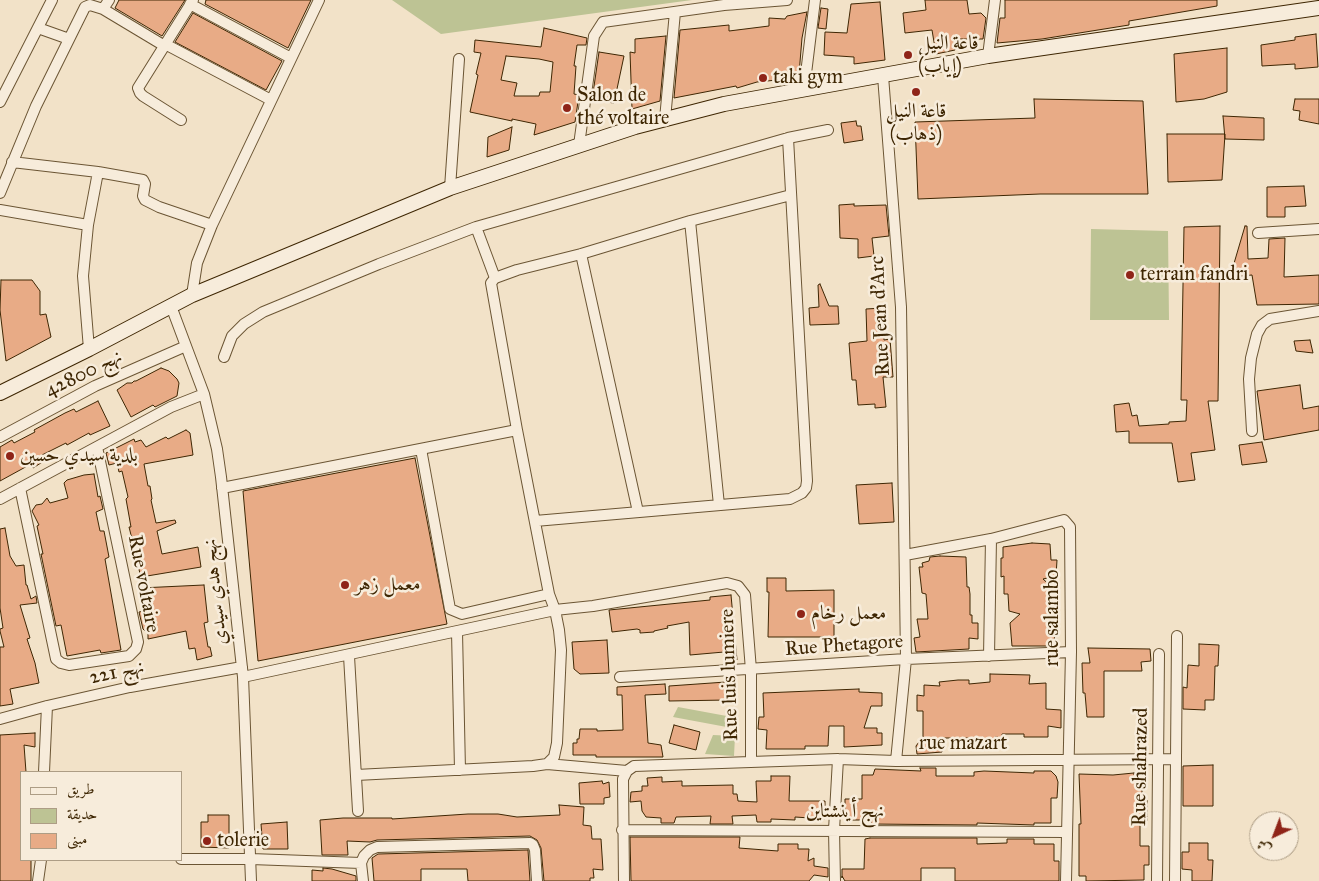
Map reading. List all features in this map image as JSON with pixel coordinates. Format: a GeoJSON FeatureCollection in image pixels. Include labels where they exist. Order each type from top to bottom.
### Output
{"type":"FeatureCollection","features":[{"type":"Feature","properties":{"kind":"main road"},"geometry":{"type":"LineString","coordinates":[[0,393],[192,295],[450,188],[635,127],[724,104],[988,56],[1300,5],[1319,8]]}},
{"type":"Feature","properties":{"kind":"street"},"geometry":{"type":"LineString","coordinates":[[0,102],[52,0]]}},
{"type":"Feature","properties":{"kind":"street"},"geometry":{"type":"LineString","coordinates":[[192,295],[198,263],[212,225],[320,0]]}},
{"type":"Feature","properties":{"kind":"street"},"geometry":{"type":"LineString","coordinates":[[580,145],[594,36],[603,22],[724,5],[787,0]]}},
{"type":"Feature","properties":{"kind":"street"},"geometry":{"type":"LineString","coordinates":[[804,90],[815,0]]}},
{"type":"Feature","properties":{"kind":"street"},"geometry":{"type":"LineString","coordinates":[[988,56],[995,0]]}},
{"type":"Feature","properties":{"kind":"street"},"geometry":{"type":"LineString","coordinates":[[181,120],[144,96],[138,88],[191,2],[291,58]]}},
{"type":"Feature","properties":{"kind":"street"},"geometry":{"type":"LineString","coordinates":[[0,193],[36,106],[85,7],[90,5],[106,5],[164,45],[271,100]]}},
{"type":"Feature","properties":{"kind":"street"},"geometry":{"type":"LineString","coordinates":[[665,119],[675,12]]}},
{"type":"Feature","properties":{"kind":"street"},"geometry":{"type":"LineString","coordinates":[[38,28],[69,39]]}},
{"type":"Feature","properties":{"kind":"street"},"geometry":{"type":"LineString","coordinates":[[450,188],[459,60]]}},
{"type":"Feature","properties":{"kind":"street","name":"Rue Jean d'Arc"},"geometry":{"type":"LineString","coordinates":[[882,76],[901,307],[906,659],[896,761]]}},
{"type":"Feature","properties":{"kind":"street"},"geometry":{"type":"LineString","coordinates":[[224,357],[232,336],[244,324],[263,312],[476,226],[788,138],[828,130]]}},
{"type":"Feature","properties":{"kind":"street"},"geometry":{"type":"LineString","coordinates":[[535,521],[790,499],[802,493],[806,488],[788,138]]}},
{"type":"Feature","properties":{"kind":"street"},"geometry":{"type":"LineString","coordinates":[[12,162],[98,172],[143,180],[145,184],[143,196],[145,200],[159,207],[212,225]]}},
{"type":"Feature","properties":{"kind":"street"},"geometry":{"type":"LineString","coordinates":[[89,349],[83,276],[88,225],[98,172]]}},
{"type":"Feature","properties":{"kind":"street"},"geometry":{"type":"LineString","coordinates":[[547,764],[554,758],[557,743],[561,650],[555,610],[549,594],[517,430],[491,283],[495,278],[517,270],[581,254],[690,221],[791,195]]}},
{"type":"Feature","properties":{"kind":"street"},"geometry":{"type":"LineString","coordinates":[[0,210],[88,225]]}},
{"type":"Feature","properties":{"kind":"street"},"geometry":{"type":"LineString","coordinates":[[690,221],[719,505]]}},
{"type":"Feature","properties":{"kind":"street"},"geometry":{"type":"LineString","coordinates":[[476,226],[495,278]]}},
{"type":"Feature","properties":{"kind":"street"},"geometry":{"type":"LineString","coordinates":[[1258,233],[1319,229]]}},
{"type":"Feature","properties":{"kind":"street"},"geometry":{"type":"LineString","coordinates":[[581,254],[638,512]]}},
{"type":"Feature","properties":{"kind":"street","name":"نهج هدي سيدي"},"geometry":{"type":"LineString","coordinates":[[171,306],[204,394],[217,449],[242,672],[251,881]]}},
{"type":"Feature","properties":{"kind":"street"},"geometry":{"type":"LineString","coordinates":[[1252,431],[1249,380],[1251,358],[1257,334],[1262,325],[1270,319],[1319,311]]}},
{"type":"Feature","properties":{"kind":"street","name":"نهج 42800"},"geometry":{"type":"LineString","coordinates":[[0,437],[96,386],[186,346]]}},
{"type":"Feature","properties":{"kind":"street"},"geometry":{"type":"LineString","coordinates":[[0,499],[171,407],[204,394]]}},
{"type":"Feature","properties":{"kind":"street"},"geometry":{"type":"LineString","coordinates":[[222,488],[517,430]]}},
{"type":"Feature","properties":{"kind":"street","name":"Rue voltaire"},"geometry":{"type":"LineString","coordinates":[[20,488],[56,659],[68,665],[129,656],[136,649],[138,642],[97,447]]}},
{"type":"Feature","properties":{"kind":"street"},"geometry":{"type":"LineString","coordinates":[[421,449],[450,609],[462,614],[549,594]]}},
{"type":"Feature","properties":{"kind":"street","name":"rue salambo"},"geometry":{"type":"LineString","coordinates":[[905,555],[991,539],[1064,520],[1070,527],[1071,652],[1066,881]]}},
{"type":"Feature","properties":{"kind":"street"},"geometry":{"type":"LineString","coordinates":[[989,656],[991,539]]}},
{"type":"Feature","properties":{"kind":"street","name":"Rue luis lumiere"},"geometry":{"type":"LineString","coordinates":[[457,632],[555,610],[593,606],[727,583],[738,586],[744,595],[751,670],[751,762]]}},
{"type":"Feature","properties":{"kind":"street"},"geometry":{"type":"LineString","coordinates":[[457,632],[460,770]]}},
{"type":"Feature","properties":{"kind":"street","name":"نهج 221"},"geometry":{"type":"LineString","coordinates":[[0,719],[130,687],[349,656],[457,632]]}},
{"type":"Feature","properties":{"kind":"street"},"geometry":{"type":"LineString","coordinates":[[1175,881],[1177,636]]}},
{"type":"Feature","properties":{"kind":"street","name":"Rue Phetagore"},"geometry":{"type":"LineString","coordinates":[[620,677],[906,659],[1071,652]]}},
{"type":"Feature","properties":{"kind":"street","name":"Rue shahrazed"},"geometry":{"type":"LineString","coordinates":[[1157,881],[1159,654]]}},
{"type":"Feature","properties":{"kind":"street"},"geometry":{"type":"LineString","coordinates":[[349,656],[358,811]]}},
{"type":"Feature","properties":{"kind":"street"},"geometry":{"type":"LineString","coordinates":[[44,771],[47,706]]}},
{"type":"Feature","properties":{"kind":"street"},"geometry":{"type":"LineString","coordinates":[[835,881],[834,830],[838,759]]}},
{"type":"Feature","properties":{"kind":"street","name":"rue mazart"},"geometry":{"type":"LineString","coordinates":[[356,775],[547,764],[627,771],[634,766],[838,759],[896,761],[1176,759]]}},
{"type":"Feature","properties":{"kind":"street"},"geometry":{"type":"LineString","coordinates":[[624,881],[623,779],[627,771]]}},
{"type":"Feature","properties":{"kind":"street","name":"نهج أينشتاين"},"geometry":{"type":"LineString","coordinates":[[622,830],[1067,832]]}},
{"type":"Feature","properties":{"kind":"street"},"geometry":{"type":"LineString","coordinates":[[363,881],[361,863],[364,856],[370,850],[377,847],[530,843],[535,850],[537,881]]}},
{"type":"Feature","properties":{"kind":"street"},"geometry":{"type":"LineString","coordinates":[[182,860],[361,863]]}},
{"type":"Feature","properties":{"kind":"street"},"geometry":{"type":"LineString","coordinates":[[38,881],[41,861]]}},
{"type":"Feature","properties":{"kind":"green space"},"geometry":{"type":"Polygon","coordinates":[[[392,0],[692,0],[441,34],[392,0]]]}},
{"type":"Feature","properties":{"kind":"green space","name":"terrain fandri"},"geometry":{"type":"Polygon","coordinates":[[[1091,229],[1168,231],[1169,320],[1090,320],[1091,229]]]}},
{"type":"Feature","properties":{"kind":"green space"},"geometry":{"type":"Polygon","coordinates":[[[678,707],[732,717],[732,728],[673,717],[678,707]]]}},
{"type":"Feature","properties":{"kind":"green space"},"geometry":{"type":"Polygon","coordinates":[[[713,735],[735,736],[734,756],[705,754],[713,735]]]}},
{"type":"Feature","properties":{"kind":"building"},"geometry":{"type":"Polygon","coordinates":[[[119,0],[185,0],[162,36],[115,8],[119,0]]]}},
{"type":"Feature","properties":{"kind":"building"},"geometry":{"type":"Polygon","coordinates":[[[206,0],[311,0],[288,48],[205,4],[206,0]]]}},
{"type":"Feature","properties":{"kind":"building"},"geometry":{"type":"Polygon","coordinates":[[[925,0],[967,0],[969,14],[981,13],[986,18],[983,39],[954,39],[955,50],[936,54],[932,30],[905,33],[903,13],[926,10],[925,0]]]}},
{"type":"Feature","properties":{"kind":"building"},"geometry":{"type":"Polygon","coordinates":[[[1005,0],[1217,0],[1217,6],[1129,21],[1129,25],[1042,39],[997,43],[1000,18],[1005,18],[1005,0]]]}},
{"type":"Feature","properties":{"kind":"building"},"geometry":{"type":"Polygon","coordinates":[[[880,2],[885,60],[854,64],[854,57],[824,55],[825,32],[847,33],[851,4],[880,2]]]}},
{"type":"Feature","properties":{"kind":"building"},"geometry":{"type":"Polygon","coordinates":[[[821,8],[828,9],[826,29],[818,28],[821,8]]]}},
{"type":"Feature","properties":{"kind":"building"},"geometry":{"type":"Polygon","coordinates":[[[807,12],[802,38],[799,74],[778,76],[777,80],[757,82],[737,88],[736,86],[674,98],[680,30],[729,25],[729,31],[769,26],[769,18],[785,19],[787,16],[807,12]]]}},
{"type":"Feature","properties":{"kind":"building"},"geometry":{"type":"Polygon","coordinates":[[[193,13],[282,61],[266,90],[175,42],[193,13]]]}},
{"type":"Feature","properties":{"kind":"building"},"geometry":{"type":"Polygon","coordinates":[[[544,28],[587,38],[586,45],[577,45],[574,66],[576,66],[574,94],[579,95],[575,122],[534,135],[536,124],[470,112],[481,53],[474,52],[475,40],[541,47],[544,28]],[[506,56],[501,80],[517,83],[514,96],[539,96],[540,92],[550,92],[553,62],[506,56]]]}},
{"type":"Feature","properties":{"kind":"building"},"geometry":{"type":"Polygon","coordinates":[[[1316,34],[1318,67],[1295,69],[1295,64],[1262,66],[1261,45],[1295,40],[1295,37],[1316,34]]]}},
{"type":"Feature","properties":{"kind":"building"},"geometry":{"type":"Polygon","coordinates":[[[666,36],[660,101],[632,109],[630,52],[635,53],[635,39],[666,36]]]}},
{"type":"Feature","properties":{"kind":"building"},"geometry":{"type":"Polygon","coordinates":[[[1227,48],[1227,92],[1204,99],[1176,102],[1174,54],[1227,48]]]}},
{"type":"Feature","properties":{"kind":"building"},"geometry":{"type":"Polygon","coordinates":[[[599,52],[624,56],[614,103],[592,100],[599,52]]]}},
{"type":"Feature","properties":{"kind":"building"},"geometry":{"type":"Polygon","coordinates":[[[1034,99],[1143,101],[1148,194],[1040,194],[918,199],[915,122],[1035,118],[1034,99]]]}},
{"type":"Feature","properties":{"kind":"building"},"geometry":{"type":"Polygon","coordinates":[[[1295,99],[1319,99],[1319,124],[1299,120],[1300,111],[1293,110],[1295,99]]]}},
{"type":"Feature","properties":{"kind":"building"},"geometry":{"type":"Polygon","coordinates":[[[1223,116],[1264,118],[1264,140],[1225,139],[1223,116]]]}},
{"type":"Feature","properties":{"kind":"building"},"geometry":{"type":"Polygon","coordinates":[[[856,121],[857,126],[861,126],[863,140],[844,143],[841,123],[856,121]]]}},
{"type":"Feature","properties":{"kind":"building"},"geometry":{"type":"Polygon","coordinates":[[[512,127],[509,150],[487,157],[488,137],[512,127]]]}},
{"type":"Feature","properties":{"kind":"building"},"geometry":{"type":"Polygon","coordinates":[[[1167,134],[1225,134],[1222,180],[1168,182],[1167,134]]]}},
{"type":"Feature","properties":{"kind":"building"},"geometry":{"type":"Polygon","coordinates":[[[1304,186],[1306,206],[1285,207],[1285,217],[1267,217],[1267,187],[1304,186]]]}},
{"type":"Feature","properties":{"kind":"building"},"geometry":{"type":"Polygon","coordinates":[[[854,204],[854,206],[886,205],[889,236],[872,238],[874,256],[858,258],[858,239],[840,238],[839,205],[854,204]]]}},
{"type":"Feature","properties":{"kind":"building"},"geometry":{"type":"Polygon","coordinates":[[[1220,226],[1218,401],[1208,401],[1215,450],[1191,453],[1195,480],[1178,482],[1172,443],[1129,443],[1129,431],[1116,432],[1114,405],[1129,403],[1132,416],[1137,415],[1139,426],[1186,421],[1187,400],[1181,400],[1184,227],[1220,226]]]}},
{"type":"Feature","properties":{"kind":"building"},"geometry":{"type":"Polygon","coordinates":[[[1245,226],[1247,226],[1248,259],[1268,258],[1269,239],[1285,238],[1284,277],[1319,275],[1319,304],[1257,305],[1252,275],[1230,277],[1245,226]]]}},
{"type":"Feature","properties":{"kind":"building"},"geometry":{"type":"Polygon","coordinates":[[[1,280],[32,280],[40,291],[40,315],[46,314],[51,337],[6,361],[0,310],[1,280]]]}},
{"type":"Feature","properties":{"kind":"building"},"geometry":{"type":"Polygon","coordinates":[[[820,284],[829,306],[838,306],[839,324],[810,325],[809,308],[819,307],[818,285],[820,284]]]}},
{"type":"Feature","properties":{"kind":"building"},"geometry":{"type":"Polygon","coordinates":[[[883,308],[884,340],[890,339],[893,377],[883,377],[886,407],[875,408],[875,404],[858,405],[856,380],[852,380],[849,343],[867,341],[866,309],[883,308]]]}},
{"type":"Feature","properties":{"kind":"building"},"geometry":{"type":"Polygon","coordinates":[[[1310,340],[1313,353],[1296,351],[1294,341],[1310,340]]]}},
{"type":"Feature","properties":{"kind":"building"},"geometry":{"type":"Polygon","coordinates":[[[161,368],[169,371],[177,379],[179,383],[177,396],[155,407],[153,405],[131,417],[117,390],[127,383],[132,383],[161,368]]]}},
{"type":"Feature","properties":{"kind":"building"},"geometry":{"type":"Polygon","coordinates":[[[1300,385],[1303,409],[1319,406],[1319,430],[1264,440],[1257,391],[1300,385]]]}},
{"type":"Feature","properties":{"kind":"building"},"geometry":{"type":"Polygon","coordinates":[[[98,401],[110,426],[90,435],[89,433],[67,445],[66,443],[42,455],[44,461],[33,468],[31,464],[0,481],[0,447],[12,440],[14,443],[65,413],[74,409],[76,412],[98,401]]]}},
{"type":"Feature","properties":{"kind":"building"},"geometry":{"type":"Polygon","coordinates":[[[186,430],[190,433],[193,455],[144,464],[156,523],[175,520],[176,523],[157,531],[162,554],[198,547],[201,567],[141,577],[138,566],[143,565],[138,546],[136,546],[129,527],[131,527],[126,499],[128,497],[122,471],[119,472],[117,463],[109,465],[106,453],[134,439],[135,442],[141,440],[146,447],[186,430]]]}},
{"type":"Feature","properties":{"kind":"building"},"geometry":{"type":"Polygon","coordinates":[[[1262,442],[1267,462],[1242,465],[1239,445],[1262,442]]]}},
{"type":"Feature","properties":{"kind":"building","name":"معمل زهر"},"geometry":{"type":"Polygon","coordinates":[[[415,458],[447,624],[258,661],[243,491],[415,458]]]}},
{"type":"Feature","properties":{"kind":"building"},"geometry":{"type":"Polygon","coordinates":[[[94,474],[98,497],[100,496],[103,509],[96,512],[100,531],[104,531],[109,557],[105,559],[121,650],[101,653],[100,650],[67,656],[61,625],[56,626],[41,554],[43,554],[37,526],[39,525],[32,511],[36,505],[42,504],[47,498],[50,503],[68,498],[64,483],[67,480],[94,474]]]}},
{"type":"Feature","properties":{"kind":"building"},"geometry":{"type":"Polygon","coordinates":[[[892,483],[894,522],[859,524],[856,485],[892,483]]]}},
{"type":"Feature","properties":{"kind":"building"},"geometry":{"type":"Polygon","coordinates":[[[5,528],[10,556],[16,566],[24,565],[26,585],[31,599],[36,596],[37,603],[20,605],[30,638],[27,639],[39,683],[10,689],[13,704],[0,706],[0,647],[4,647],[0,631],[3,628],[0,608],[0,529],[5,528]]]}},
{"type":"Feature","properties":{"kind":"building"},"geometry":{"type":"Polygon","coordinates":[[[1032,543],[1050,544],[1051,560],[1057,560],[1056,576],[1043,579],[1053,588],[1052,613],[1056,613],[1054,646],[1012,646],[1010,623],[1020,614],[1009,611],[1008,594],[1004,594],[1004,576],[1001,577],[1003,547],[1032,543]]]}},
{"type":"Feature","properties":{"kind":"building"},"geometry":{"type":"Polygon","coordinates":[[[930,557],[966,557],[970,615],[972,615],[972,623],[978,623],[978,639],[969,638],[969,649],[916,652],[914,638],[920,637],[917,619],[928,619],[926,594],[922,593],[919,567],[923,567],[922,563],[929,561],[930,557]]]}},
{"type":"Feature","properties":{"kind":"building","name":"معمل رخام"},"geometry":{"type":"Polygon","coordinates":[[[767,578],[786,578],[786,591],[834,590],[834,637],[768,637],[769,592],[767,592],[767,578]]]}},
{"type":"Feature","properties":{"kind":"building"},"geometry":{"type":"Polygon","coordinates":[[[204,585],[208,622],[204,623],[208,647],[210,647],[212,656],[197,660],[195,648],[189,649],[186,631],[148,639],[148,634],[143,629],[139,612],[144,611],[140,588],[204,585]]]}},
{"type":"Feature","properties":{"kind":"building"},"geometry":{"type":"Polygon","coordinates":[[[731,595],[737,660],[725,661],[724,652],[690,655],[689,622],[667,626],[668,628],[654,632],[640,633],[640,630],[637,629],[612,632],[609,610],[710,600],[710,597],[731,595]]]}},
{"type":"Feature","properties":{"kind":"building"},"geometry":{"type":"Polygon","coordinates":[[[607,640],[609,673],[580,674],[574,669],[572,642],[607,640]]]}},
{"type":"Feature","properties":{"kind":"building"},"geometry":{"type":"Polygon","coordinates":[[[1199,644],[1219,645],[1218,666],[1215,666],[1214,700],[1205,700],[1205,710],[1183,709],[1183,687],[1187,688],[1188,665],[1199,666],[1199,644]]]}},
{"type":"Feature","properties":{"kind":"building"},"geometry":{"type":"Polygon","coordinates":[[[1088,648],[1150,649],[1151,661],[1141,662],[1142,671],[1104,671],[1104,717],[1087,717],[1085,693],[1083,693],[1082,663],[1090,663],[1088,648]]]}},
{"type":"Feature","properties":{"kind":"building"},"geometry":{"type":"Polygon","coordinates":[[[990,674],[1030,675],[1029,684],[1046,683],[1046,709],[1061,710],[1061,728],[1048,726],[1048,737],[1024,737],[1024,734],[1002,734],[1002,738],[995,737],[995,750],[979,750],[979,738],[943,738],[942,752],[917,754],[916,746],[919,742],[923,742],[923,711],[917,711],[917,695],[924,696],[924,685],[940,686],[939,682],[958,680],[969,680],[969,684],[990,682],[990,674]]]}},
{"type":"Feature","properties":{"kind":"building"},"geometry":{"type":"Polygon","coordinates":[[[726,682],[727,700],[669,701],[669,686],[726,682]]]}},
{"type":"Feature","properties":{"kind":"building"},"geometry":{"type":"Polygon","coordinates":[[[665,684],[666,694],[645,695],[648,743],[661,745],[663,757],[573,755],[573,743],[577,743],[577,739],[579,739],[580,729],[597,729],[597,731],[623,730],[622,695],[617,695],[617,687],[665,684]]]}},
{"type":"Feature","properties":{"kind":"building"},"geometry":{"type":"Polygon","coordinates":[[[859,689],[859,692],[882,693],[882,706],[871,706],[864,728],[877,728],[877,733],[882,733],[882,745],[844,747],[844,726],[829,726],[828,746],[805,746],[805,749],[766,749],[767,730],[758,729],[759,717],[764,717],[763,693],[859,689]]]}},
{"type":"Feature","properties":{"kind":"building"},"geometry":{"type":"Polygon","coordinates":[[[674,725],[700,732],[696,750],[669,743],[674,725]]]}},
{"type":"Feature","properties":{"kind":"building"},"geometry":{"type":"Polygon","coordinates":[[[35,733],[35,747],[24,745],[26,771],[20,771],[20,861],[31,861],[31,881],[0,881],[0,735],[35,733]]]}},
{"type":"Feature","properties":{"kind":"building"},"geometry":{"type":"Polygon","coordinates":[[[1213,765],[1213,806],[1183,806],[1183,766],[1213,765]]]}},
{"type":"Feature","properties":{"kind":"building"},"geometry":{"type":"Polygon","coordinates":[[[920,768],[936,768],[936,776],[974,776],[974,772],[984,771],[1034,773],[1034,771],[1051,771],[1056,776],[1058,782],[1057,798],[1051,798],[1051,823],[1034,823],[1034,825],[977,823],[977,825],[871,824],[871,820],[845,820],[845,799],[862,799],[862,775],[873,775],[875,769],[921,771],[920,768]]]}},
{"type":"Feature","properties":{"kind":"building"},"geometry":{"type":"Polygon","coordinates":[[[1134,773],[1134,775],[1142,776],[1142,800],[1147,800],[1147,821],[1140,821],[1140,846],[1149,846],[1149,865],[1144,865],[1144,880],[1086,881],[1086,876],[1079,876],[1079,824],[1081,824],[1079,774],[1113,775],[1134,773]]]}},
{"type":"Feature","properties":{"kind":"building"},"geometry":{"type":"Polygon","coordinates":[[[771,776],[790,776],[789,801],[825,801],[825,819],[795,817],[795,820],[771,819],[771,822],[757,822],[756,815],[732,816],[733,824],[710,824],[711,816],[676,817],[674,823],[661,823],[661,818],[646,817],[642,811],[641,801],[630,802],[631,792],[642,791],[642,786],[648,786],[647,778],[662,777],[662,782],[682,781],[682,786],[733,785],[733,794],[737,794],[738,801],[757,802],[756,781],[771,781],[771,776]]]}},
{"type":"Feature","properties":{"kind":"building"},"geometry":{"type":"Polygon","coordinates":[[[602,781],[603,784],[609,782],[610,797],[604,798],[604,804],[580,804],[579,783],[602,781]]]}},
{"type":"Feature","properties":{"kind":"building"},"geometry":{"type":"Polygon","coordinates":[[[559,805],[584,807],[583,825],[591,826],[592,839],[601,839],[603,870],[593,869],[594,878],[590,878],[590,881],[544,881],[541,848],[537,840],[530,836],[377,840],[370,842],[347,841],[348,855],[322,855],[320,820],[343,818],[392,819],[468,814],[498,814],[517,817],[560,815],[559,805]]]}},
{"type":"Feature","properties":{"kind":"building"},"geometry":{"type":"Polygon","coordinates":[[[208,815],[229,815],[229,848],[201,847],[201,822],[208,822],[208,815]]]}},
{"type":"Feature","properties":{"kind":"building"},"geometry":{"type":"Polygon","coordinates":[[[287,822],[288,849],[263,849],[261,824],[287,822]]]}},
{"type":"Feature","properties":{"kind":"building"},"geometry":{"type":"Polygon","coordinates":[[[630,837],[740,837],[739,848],[778,851],[778,844],[798,844],[798,849],[809,849],[808,861],[814,858],[814,866],[828,868],[828,877],[814,875],[809,881],[631,881],[630,837]]]}},
{"type":"Feature","properties":{"kind":"building"},"geometry":{"type":"Polygon","coordinates":[[[870,838],[977,838],[977,844],[1007,843],[1007,839],[1034,839],[1034,844],[1054,844],[1054,861],[1059,861],[1059,881],[955,881],[955,868],[921,868],[921,881],[845,881],[842,876],[842,869],[864,869],[865,839],[870,838]]]}},
{"type":"Feature","properties":{"kind":"building"},"geometry":{"type":"Polygon","coordinates":[[[1189,843],[1208,843],[1208,860],[1213,860],[1212,881],[1192,881],[1192,870],[1182,869],[1182,852],[1189,852],[1189,843]]]}},
{"type":"Feature","properties":{"kind":"building"},"geometry":{"type":"Polygon","coordinates":[[[528,850],[530,881],[468,881],[467,869],[421,869],[421,881],[374,881],[372,858],[378,854],[528,850]]]}},
{"type":"Feature","properties":{"kind":"building"},"geometry":{"type":"Polygon","coordinates":[[[323,868],[356,876],[356,881],[312,881],[312,870],[323,871],[323,868]]]}},
{"type":"Feature","properties":{"kind":"place","name":"قاعة النيل (إياب)"},"geometry":{"type":"Point","coordinates":[908,55]}},
{"type":"Feature","properties":{"kind":"place","name":"taki gym"},"geometry":{"type":"Point","coordinates":[763,78]}},
{"type":"Feature","properties":{"kind":"place","name":"قاعة النيل (ذهاب)"},"geometry":{"type":"Point","coordinates":[916,92]}},
{"type":"Feature","properties":{"kind":"place","name":"Salon de thé voltaire"},"geometry":{"type":"Point","coordinates":[567,108]}},
{"type":"Feature","properties":{"kind":"place","name":"terrain fandri"},"geometry":{"type":"Point","coordinates":[1130,275]}},
{"type":"Feature","properties":{"kind":"place","name":"بلدية سيدي حسين"},"geometry":{"type":"Point","coordinates":[10,456]}},
{"type":"Feature","properties":{"kind":"place","name":"معمل زهر"},"geometry":{"type":"Point","coordinates":[345,585]}},
{"type":"Feature","properties":{"kind":"place","name":"معمل رخام"},"geometry":{"type":"Point","coordinates":[801,614]}},
{"type":"Feature","properties":{"kind":"place","name":"tolerie"},"geometry":{"type":"Point","coordinates":[207,841]}}]}
